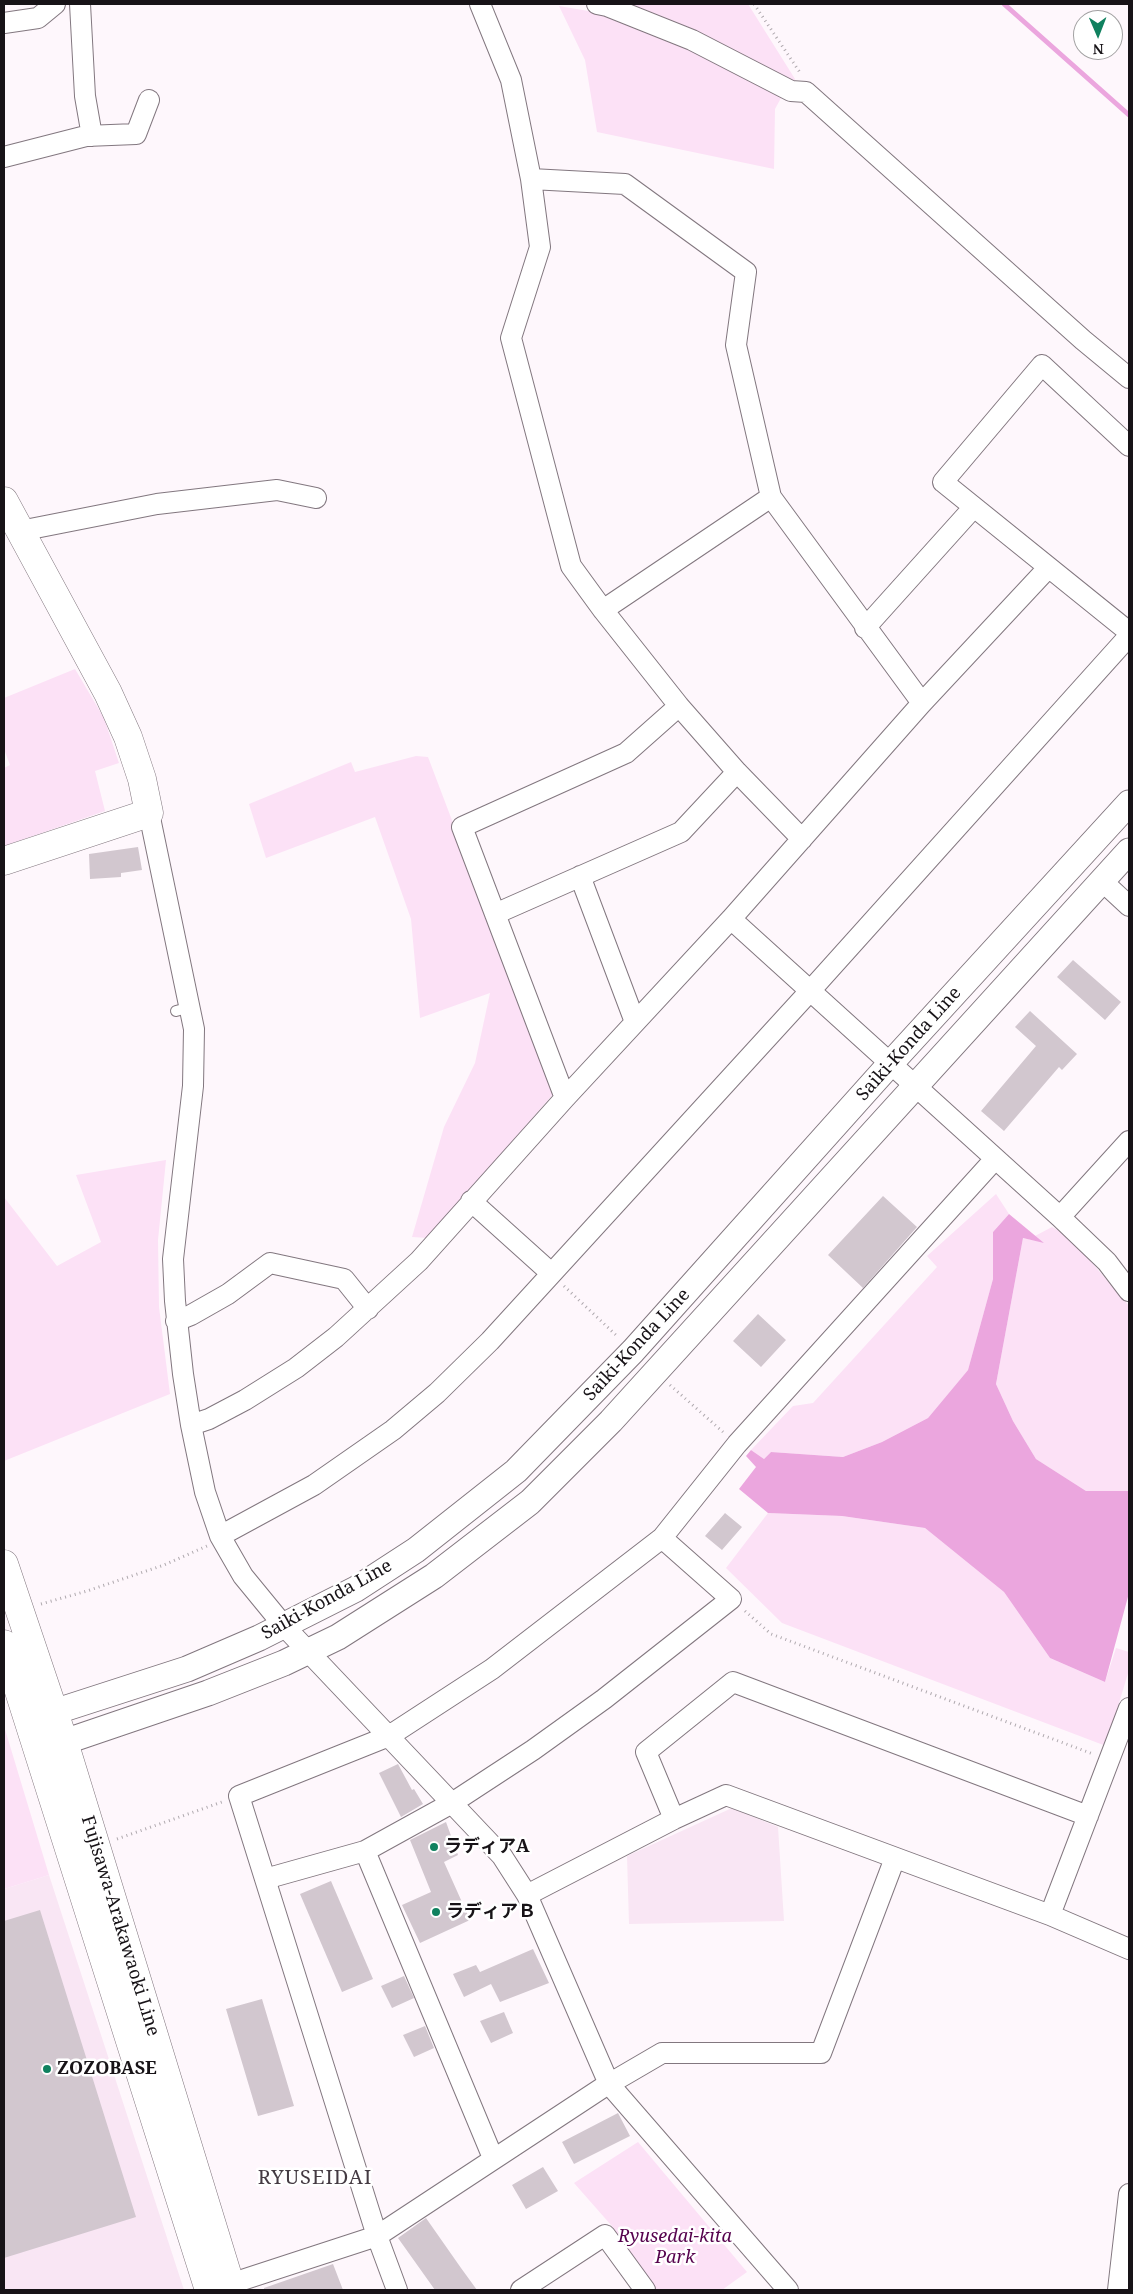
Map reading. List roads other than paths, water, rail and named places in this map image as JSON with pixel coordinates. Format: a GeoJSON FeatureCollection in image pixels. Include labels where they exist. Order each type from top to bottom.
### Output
{"type":"FeatureCollection","features":[{"type":"Feature","properties":{"kind":"main road"},"geometry":{"type":"LineString","coordinates":[[4,501],[108,694],[128,737],[142,779],[149,813],[4,861]]}},
{"type":"Feature","properties":{"kind":"main road","name":"Fujisawa-Arakawaoki Line"},"geometry":{"type":"LineString","coordinates":[[4,1564],[64,1742],[224,2288]]}},
{"type":"Feature","properties":{"kind":"main road","name":"Fujisawa-Arakawaoki Line"},"geometry":{"type":"LineString","coordinates":[[4,1644],[224,2288]]}},
{"type":"Feature","properties":{"kind":"street"},"geometry":{"type":"LineString","coordinates":[[4,22],[38,18],[55,4]]}},
{"type":"Feature","properties":{"kind":"street"},"geometry":{"type":"LineString","coordinates":[[80,4],[85,96],[92,136]]}},
{"type":"Feature","properties":{"kind":"street"},"geometry":{"type":"LineString","coordinates":[[480,4],[511,80],[531,179],[540,247],[511,338],[572,566],[603,610],[679,706],[737,772],[802,838]]}},
{"type":"Feature","properties":{"kind":"street"},"geometry":{"type":"LineString","coordinates":[[597,4],[607,6],[692,40],[791,91],[806,92],[1076,334],[1129,378]]}},
{"type":"Feature","properties":{"kind":"street"},"geometry":{"type":"LineString","coordinates":[[4,157],[92,136],[136,134],[149,100]]}},
{"type":"Feature","properties":{"kind":"street"},"geometry":{"type":"LineString","coordinates":[[531,179],[625,184],[746,272],[736,345],[771,497],[865,628],[922,703]]}},
{"type":"Feature","properties":{"kind":"street"},"geometry":{"type":"LineString","coordinates":[[217,1539],[314,1485],[393,1430],[437,1393],[490,1341],[810,991],[1129,634],[943,482],[1042,365],[1129,446]]}},
{"type":"Feature","properties":{"kind":"street"},"geometry":{"type":"LineString","coordinates":[[20,531],[157,504],[259,492],[277,490],[316,498]]}},
{"type":"Feature","properties":{"kind":"street"},"geometry":{"type":"LineString","coordinates":[[603,610],[771,497]]}},
{"type":"Feature","properties":{"kind":"street"},"geometry":{"type":"LineString","coordinates":[[865,628],[973,508]]}},
{"type":"Feature","properties":{"kind":"street"},"geometry":{"type":"LineString","coordinates":[[191,1425],[209,1419],[245,1400],[296,1368],[368,1310],[419,1261],[471,1201],[731,919],[922,703],[1048,568]]}},
{"type":"Feature","properties":{"kind":"street"},"geometry":{"type":"LineString","coordinates":[[565,1098],[462,827],[626,753],[679,706]]}},
{"type":"Feature","properties":{"kind":"street"},"geometry":{"type":"LineString","coordinates":[[495,914],[680,832],[737,772]]}},
{"type":"Feature","properties":{"kind":"street","name":"Saiki-Konda Line"},"geometry":{"type":"LineString","coordinates":[[54,1712],[187,1669],[284,1626],[356,1589],[416,1550],[516,1471],[633,1352],[890,1064],[1129,803]]}},
{"type":"Feature","properties":{"kind":"street"},"geometry":{"type":"LineString","coordinates":[[149,813],[184,1009],[194,1029],[193,1086],[174,1259],[176,1321],[191,1425],[217,1539],[243,1576],[284,1626],[502,1856],[527,1895],[609,2084],[788,2290]]}},
{"type":"Feature","properties":{"kind":"street","name":"Saiki-Konda Line"},"geometry":{"type":"LineString","coordinates":[[64,1742],[208,1693],[308,1652],[367,1620],[434,1576],[530,1502],[612,1421],[1129,851]]}},
{"type":"Feature","properties":{"kind":"street"},"geometry":{"type":"LineString","coordinates":[[580,876],[635,1022]]}},
{"type":"Feature","properties":{"kind":"street"},"geometry":{"type":"LineString","coordinates":[[1102,881],[1129,906]]}},
{"type":"Feature","properties":{"kind":"street"},"geometry":{"type":"LineString","coordinates":[[731,919],[1060,1217],[1107,1262],[1129,1291]]}},
{"type":"Feature","properties":{"kind":"street"},"geometry":{"type":"LineString","coordinates":[[1060,1217],[1129,1141]]}},
{"type":"Feature","properties":{"kind":"street"},"geometry":{"type":"LineString","coordinates":[[396,2290],[377,2236],[239,1796],[388,1736],[492,1670],[662,1538],[737,1444],[995,1159]]}},
{"type":"Feature","properties":{"kind":"street"},"geometry":{"type":"LineString","coordinates":[[471,1201],[551,1273]]}},
{"type":"Feature","properties":{"kind":"street"},"geometry":{"type":"LineString","coordinates":[[176,1321],[191,1316],[228,1294],[270,1263],[344,1279],[368,1310]]}},
{"type":"Feature","properties":{"kind":"street"},"geometry":{"type":"LineString","coordinates":[[265,1880],[366,1851],[452,1804],[533,1750],[604,1699],[731,1599],[662,1538]]}},
{"type":"Feature","properties":{"kind":"street"},"geometry":{"type":"LineString","coordinates":[[674,1819],[646,1752],[733,1682],[1088,1816]]}},
{"type":"Feature","properties":{"kind":"street"},"geometry":{"type":"LineString","coordinates":[[1050,1915],[1129,1708]]}},
{"type":"Feature","properties":{"kind":"street"},"geometry":{"type":"LineString","coordinates":[[54,1712],[34,1736],[64,1742]]}},
{"type":"Feature","properties":{"kind":"street"},"geometry":{"type":"LineString","coordinates":[[527,1895],[674,1819],[726,1796],[1050,1915],[1129,1949]]}},
{"type":"Feature","properties":{"kind":"street"},"geometry":{"type":"LineString","coordinates":[[366,1851],[494,2158]]}},
{"type":"Feature","properties":{"kind":"street"},"geometry":{"type":"LineString","coordinates":[[224,2288],[377,2236],[609,2084],[662,2053],[821,2053],[895,1858]]}},
{"type":"Feature","properties":{"kind":"street"},"geometry":{"type":"LineString","coordinates":[[1118,2290],[1129,2194]]}},
{"type":"Feature","properties":{"kind":"street"},"geometry":{"type":"LineString","coordinates":[[521,2290],[605,2235],[645,2290]]}},
{"type":"Feature","properties":{"kind":"waterway"},"geometry":{"type":"LineString","coordinates":[[1004,4],[1129,115]]}},
{"type":"Feature","properties":{"kind":"place","name":"ラディアA"},"geometry":{"type":"Point","coordinates":[434,1847]}},
{"type":"Feature","properties":{"kind":"place","name":"ラディアＢ"},"geometry":{"type":"Point","coordinates":[436,1912]}},
{"type":"Feature","properties":{"kind":"place","name":"ZOZOBASE"},"geometry":{"type":"Point","coordinates":[47,2069]}},
{"type":"Feature","properties":{"kind":"district","name":"RYUSEIDAI"},"geometry":{"type":"Point","coordinates":[315,2178]}},
{"type":"Feature","properties":{"kind":"park label","name":"Ryusedai-kita Park"},"geometry":{"type":"Point","coordinates":[675,2247]}}]}
